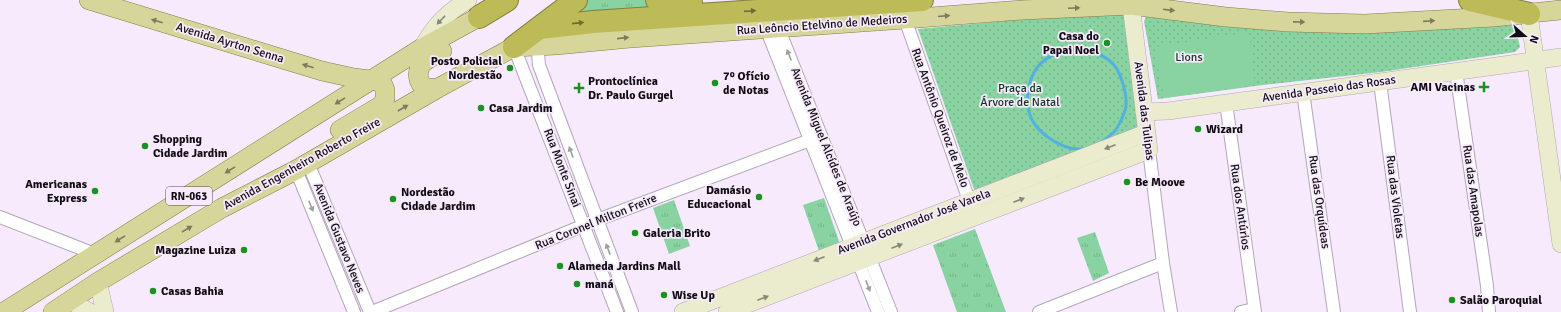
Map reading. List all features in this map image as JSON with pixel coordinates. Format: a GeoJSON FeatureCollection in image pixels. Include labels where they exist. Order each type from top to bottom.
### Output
{"type":"FeatureCollection","features":[{"type":"Feature","properties":{"kind":"highway"},"geometry":{"type":"LineString","coordinates":[[473,9],[507,0]]}},
{"type":"Feature","properties":{"kind":"highway"},"geometry":{"type":"LineString","coordinates":[[539,46],[576,0]]}},
{"type":"Feature","properties":{"kind":"highway"},"geometry":{"type":"LineString","coordinates":[[657,0],[672,4],[728,0]]}},
{"type":"Feature","properties":{"kind":"highway"},"geometry":{"type":"LineString","coordinates":[[514,47],[539,46],[601,21],[922,0]]}},
{"type":"Feature","properties":{"kind":"highway"},"geometry":{"type":"LineString","coordinates":[[1470,0],[1529,14]]}},
{"type":"Feature","properties":{"kind":"main road"},"geometry":{"type":"LineString","coordinates":[[438,88],[429,88],[422,84],[418,75],[422,64],[492,17],[507,0]]}},
{"type":"Feature","properties":{"kind":"main road","name":"Avenida Ayrton Senna"},"geometry":{"type":"LineString","coordinates":[[99,2],[322,71],[354,78],[373,80]]}},
{"type":"Feature","properties":{"kind":"main road","name":"Rua Leôncio Etelvino de Medeiros"},"geometry":{"type":"LineString","coordinates":[[539,46],[630,38],[1022,10],[1131,5],[1226,17],[1288,22],[1365,24],[1493,17],[1561,10]]}},
{"type":"Feature","properties":{"kind":"main road","name":"RN-063"},"geometry":{"type":"LineString","coordinates":[[4,312],[373,80],[422,48],[473,9]]}},
{"type":"Feature","properties":{"kind":"main road","name":"Avenida Engenheiro Roberto Freire"},"geometry":{"type":"LineString","coordinates":[[53,312],[98,282],[222,208],[302,167],[438,88],[514,47]]}},
{"type":"Feature","properties":{"kind":"main road"},"geometry":{"type":"LineString","coordinates":[[222,208],[246,188],[382,105],[385,99],[385,90],[383,85],[378,81],[373,80]]}},
{"type":"Feature","properties":{"kind":"street","name":"Avenida das Tulipas"},"geometry":{"type":"LineString","coordinates":[[1131,5],[1146,133],[1171,312]]}},
{"type":"Feature","properties":{"kind":"street"},"geometry":{"type":"LineString","coordinates":[[1529,14],[1561,244]]}},
{"type":"Feature","properties":{"kind":"street","name":"Rua Antônio Queiroz de Melo"},"geometry":{"type":"LineString","coordinates":[[905,19],[972,209]]}},
{"type":"Feature","properties":{"kind":"street","name":"Avenida Miguel Alcídes de Araújo"},"geometry":{"type":"LineString","coordinates":[[772,28],[861,251],[891,312]]}},
{"type":"Feature","properties":{"kind":"street"},"geometry":{"type":"LineString","coordinates":[[523,70],[539,46]]}},
{"type":"Feature","properties":{"kind":"street","name":"Rua Monte Sinai"},"geometry":{"type":"LineString","coordinates":[[539,46],[585,188],[632,312]]}},
{"type":"Feature","properties":{"kind":"street","name":"Rua Monte Sinai"},"geometry":{"type":"LineString","coordinates":[[514,47],[617,312]]}},
{"type":"Feature","properties":{"kind":"street","name":"Avenida Passeio das Rosas"},"geometry":{"type":"LineString","coordinates":[[1144,112],[1561,57]]}},
{"type":"Feature","properties":{"kind":"street","name":"Rua das Amapolas"},"geometry":{"type":"LineString","coordinates":[[1456,71],[1487,286],[1489,312]]}},
{"type":"Feature","properties":{"kind":"street","name":"Rua das Violetas"},"geometry":{"type":"LineString","coordinates":[[1380,82],[1410,312]]}},
{"type":"Feature","properties":{"kind":"street","name":"Rua das Orquídeas"},"geometry":{"type":"LineString","coordinates":[[1303,92],[1330,311]]}},
{"type":"Feature","properties":{"kind":"street","name":"Rua dos Antúrios"},"geometry":{"type":"LineString","coordinates":[[1226,102],[1255,311]]}},
{"type":"Feature","properties":{"kind":"street","name":"Avenida Governador José Varela"},"geometry":{"type":"LineString","coordinates":[[972,209],[1146,133]]}},
{"type":"Feature","properties":{"kind":"street","name":"Rua Coronel Milton Freire"},"geometry":{"type":"LineString","coordinates":[[371,312],[597,220],[816,137]]}},
{"type":"Feature","properties":{"kind":"street","name":"Avenida Governador José Varela"},"geometry":{"type":"LineString","coordinates":[[683,312],[861,251],[972,209],[1149,150]]}},
{"type":"Feature","properties":{"kind":"street","name":"Avenida Gustavo Neves"},"geometry":{"type":"LineString","coordinates":[[302,167],[340,237],[371,312]]}},
{"type":"Feature","properties":{"kind":"street","name":"Avenida Gustavo Neves"},"geometry":{"type":"LineString","coordinates":[[302,167],[326,244],[354,312]]}},
{"type":"Feature","properties":{"kind":"street"},"geometry":{"type":"LineString","coordinates":[[571,192],[578,185],[582,185],[585,188]]}},
{"type":"Feature","properties":{"kind":"street"},"geometry":{"type":"LineString","coordinates":[[0,217],[95,254]]}},
{"type":"Feature","properties":{"kind":"street"},"geometry":{"type":"LineString","coordinates":[[326,244],[340,237]]}},
{"type":"Feature","properties":{"kind":"street","name":"Avenida Miguel Alcídes de Araújo"},"geometry":{"type":"LineString","coordinates":[[861,251],[878,312]]}},
{"type":"Feature","properties":{"kind":"street","name":"Avenida Governador José Varela"},"geometry":{"type":"LineString","coordinates":[[726,312],[861,251]]}},
{"type":"Feature","properties":{"kind":"street"},"geometry":{"type":"LineString","coordinates":[[1039,312],[1163,263]]}},
{"type":"Feature","properties":{"kind":"street"},"geometry":{"type":"LineString","coordinates":[[98,282],[104,312]]}},
{"type":"Feature","properties":{"kind":"street"},"geometry":{"type":"LineString","coordinates":[[70,301],[90,312]]}},
{"type":"Feature","properties":{"kind":"street"},"geometry":{"type":"LineString","coordinates":[[1241,312],[1255,311]]}},
{"type":"Feature","properties":{"kind":"green space"},"geometry":{"type":"Polygon","coordinates":[[[587,0],[648,0],[666,9],[564,21],[587,0]]]}},
{"type":"Feature","properties":{"kind":"green space","name":"Praça da Árvore de Natal"},"geometry":{"type":"Polygon","coordinates":[[[1124,10],[1140,132],[975,192],[918,29],[1124,10]]]}},
{"type":"Feature","properties":{"kind":"green space","name":"Lions"},"geometry":{"type":"Polygon","coordinates":[[[1147,15],[1383,31],[1515,25],[1520,47],[1515,52],[1381,72],[1263,85],[1158,99],[1144,21],[1147,15]]]}},
{"type":"Feature","properties":{"kind":"green space"},"geometry":{"type":"Polygon","coordinates":[[[1249,32],[1255,85],[1164,98],[1154,47],[1249,32]]]}},
{"type":"Feature","properties":{"kind":"green space"},"geometry":{"type":"Polygon","coordinates":[[[824,198],[840,244],[819,251],[803,205],[824,198]]]}},
{"type":"Feature","properties":{"kind":"green space"},"geometry":{"type":"Polygon","coordinates":[[[674,200],[690,246],[669,254],[653,208],[674,200]]]}},
{"type":"Feature","properties":{"kind":"green space"},"geometry":{"type":"Polygon","coordinates":[[[975,229],[1006,312],[957,312],[933,245],[975,229]]]}},
{"type":"Feature","properties":{"kind":"green space"},"geometry":{"type":"Polygon","coordinates":[[[1095,232],[1109,273],[1093,281],[1077,238],[1095,232]]]}},
{"type":"Feature","properties":{"kind":"waterway"},"geometry":{"type":"LineString","coordinates":[[1082,49],[1104,57],[1117,69],[1126,95],[1126,108],[1118,127],[1106,139],[1091,147],[1075,149],[1066,147],[1041,132],[1031,118],[1027,100],[1030,82],[1039,66],[1045,60],[1056,53],[1082,49]]}},
{"type":"Feature","properties":{"kind":"place","name":"Casa do Papai Noel"},"geometry":{"type":"Point","coordinates":[1107,43]}},
{"type":"Feature","properties":{"kind":"place","name":"Posto Policial Nordestão"},"geometry":{"type":"Point","coordinates":[510,68]}},
{"type":"Feature","properties":{"kind":"place","name":"7º Ofício de Notas"},"geometry":{"type":"Point","coordinates":[715,83]}},
{"type":"Feature","properties":{"kind":"place","name":"AMI Vacinas"},"geometry":{"type":"Point","coordinates":[1484,87]}},
{"type":"Feature","properties":{"kind":"place","name":"Prontoclínica Dr. Paulo Gurgel"},"geometry":{"type":"Point","coordinates":[579,88]}},
{"type":"Feature","properties":{"kind":"place","name":"Casa Jardim"},"geometry":{"type":"Point","coordinates":[481,108]}},
{"type":"Feature","properties":{"kind":"place","name":"Wizard"},"geometry":{"type":"Point","coordinates":[1198,129]}},
{"type":"Feature","properties":{"kind":"place","name":"Shopping Cidade Jardim"},"geometry":{"type":"Point","coordinates":[145,146]}},
{"type":"Feature","properties":{"kind":"place","name":"Be Moove"},"geometry":{"type":"Point","coordinates":[1127,182]}},
{"type":"Feature","properties":{"kind":"place","name":"Americanas Express"},"geometry":{"type":"Point","coordinates":[95,191]}},
{"type":"Feature","properties":{"kind":"place","name":"Damásio Educacional"},"geometry":{"type":"Point","coordinates":[759,197]}},
{"type":"Feature","properties":{"kind":"place","name":"Nordestão Cidade Jardim"},"geometry":{"type":"Point","coordinates":[393,199]}},
{"type":"Feature","properties":{"kind":"place","name":"Galeria Brito"},"geometry":{"type":"Point","coordinates":[635,233]}},
{"type":"Feature","properties":{"kind":"place","name":"Magazine Luiza"},"geometry":{"type":"Point","coordinates":[244,250]}},
{"type":"Feature","properties":{"kind":"place","name":"Alameda Jardins Mall"},"geometry":{"type":"Point","coordinates":[560,266]}},
{"type":"Feature","properties":{"kind":"place","name":"maná"},"geometry":{"type":"Point","coordinates":[577,284]}},
{"type":"Feature","properties":{"kind":"place","name":"Casas Bahia"},"geometry":{"type":"Point","coordinates":[153,291]}},
{"type":"Feature","properties":{"kind":"place","name":"Wise Up"},"geometry":{"type":"Point","coordinates":[664,295]}},
{"type":"Feature","properties":{"kind":"place","name":"Salão Paroquial"},"geometry":{"type":"Point","coordinates":[1452,300]}}]}
